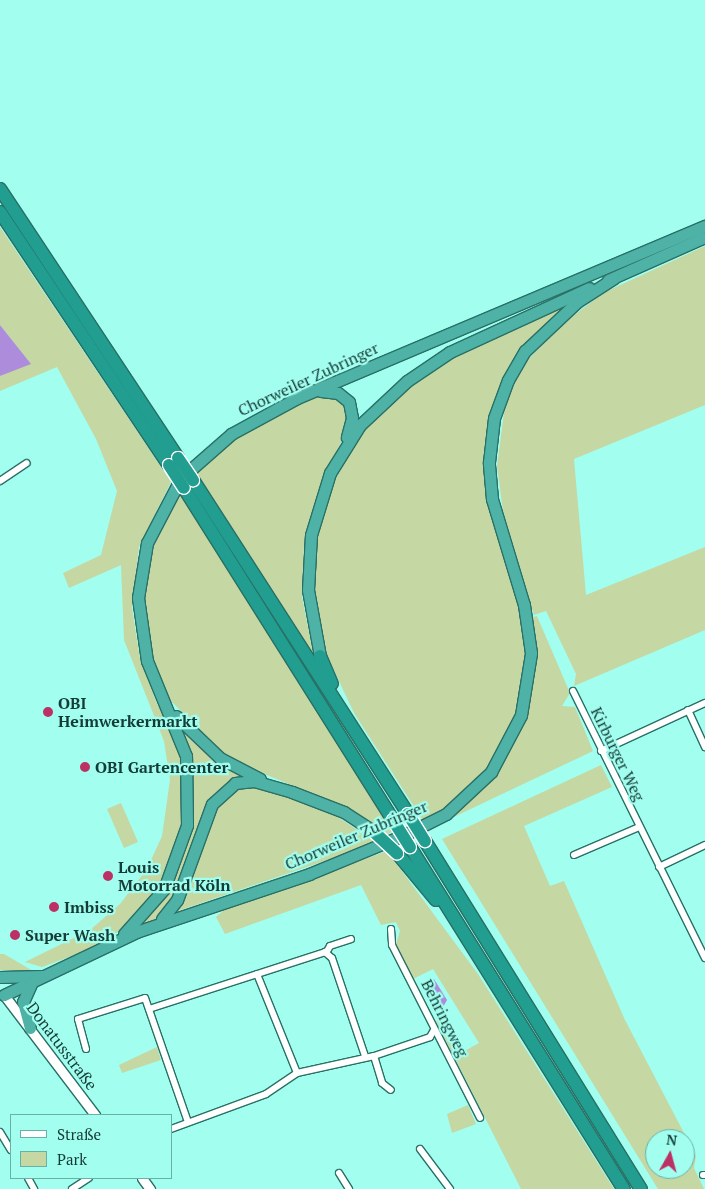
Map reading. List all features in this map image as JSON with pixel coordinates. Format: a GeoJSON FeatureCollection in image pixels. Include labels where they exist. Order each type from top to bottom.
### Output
{"type":"FeatureCollection","features":[{"type":"Feature","properties":{"kind":"highway"},"geometry":{"type":"LineString","coordinates":[[0,189],[174,461],[393,820],[624,1189]]}},
{"type":"Feature","properties":{"kind":"highway"},"geometry":{"type":"LineString","coordinates":[[0,212],[174,461]]}},
{"type":"Feature","properties":{"kind":"highway","name":"Chorweiler Zubringer"},"geometry":{"type":"LineString","coordinates":[[117,940],[161,895],[186,833],[188,774],[170,708],[150,668],[138,616],[141,567],[154,522],[181,478],[211,449],[297,398],[705,226]]}},
{"type":"Feature","properties":{"kind":"highway","name":"Chorweiler Zubringer"},"geometry":{"type":"LineString","coordinates":[[339,458],[371,413],[406,381],[450,352],[705,237]]}},
{"type":"Feature","properties":{"kind":"highway","name":"Chorweiler Zubringer"},"geometry":{"type":"LineString","coordinates":[[2,996],[31,984],[42,976],[117,940],[157,924],[309,874],[412,832],[446,814],[491,772],[519,722],[531,653],[524,605],[492,498],[489,462],[494,418],[508,380],[525,351],[577,302],[614,278]]}},
{"type":"Feature","properties":{"kind":"highway"},"geometry":{"type":"LineString","coordinates":[[297,398],[330,390],[349,402],[352,422],[317,510],[308,562],[311,618],[320,656],[364,746]]}},
{"type":"Feature","properties":{"kind":"highway"},"geometry":{"type":"LineString","coordinates":[[188,484],[408,814],[641,1189]]}},
{"type":"Feature","properties":{"kind":"highway"},"geometry":{"type":"LineString","coordinates":[[170,708],[220,758],[292,792],[344,812],[373,831],[397,853],[480,958]]}},
{"type":"Feature","properties":{"kind":"highway"},"geometry":{"type":"LineString","coordinates":[[157,924],[174,905],[208,812],[222,790],[249,780],[292,792]]}},
{"type":"Feature","properties":{"kind":"highway"},"geometry":{"type":"LineString","coordinates":[[0,977],[42,976]]}},
{"type":"Feature","properties":{"kind":"highway"},"geometry":{"type":"LineString","coordinates":[[2,996],[10,985],[42,976]]}},
{"type":"Feature","properties":{"kind":"highway"},"geometry":{"type":"LineString","coordinates":[[30,1028],[23,1002],[31,984]]}},
{"type":"Feature","properties":{"kind":"street"},"geometry":{"type":"LineString","coordinates":[[0,481],[19,473],[27,463]]}},
{"type":"Feature","properties":{"kind":"street","name":"Kirburger Weg"},"geometry":{"type":"LineString","coordinates":[[572,692],[639,828],[703,949],[705,958]]}},
{"type":"Feature","properties":{"kind":"street"},"geometry":{"type":"LineString","coordinates":[[601,751],[705,703]]}},
{"type":"Feature","properties":{"kind":"street"},"geometry":{"type":"LineString","coordinates":[[688,710],[705,747]]}},
{"type":"Feature","properties":{"kind":"street"},"geometry":{"type":"LineString","coordinates":[[574,856],[639,828]]}},
{"type":"Feature","properties":{"kind":"street"},"geometry":{"type":"LineString","coordinates":[[659,867],[705,844]]}},
{"type":"Feature","properties":{"kind":"street","name":"Behringweg"},"geometry":{"type":"LineString","coordinates":[[391,930],[392,945],[480,1118]]}},
{"type":"Feature","properties":{"kind":"street"},"geometry":{"type":"LineString","coordinates":[[149,1009],[326,952],[330,946],[351,939]]}},
{"type":"Feature","properties":{"kind":"street"},"geometry":{"type":"LineString","coordinates":[[326,952],[332,958],[365,1056]]}},
{"type":"Feature","properties":{"kind":"street"},"geometry":{"type":"LineString","coordinates":[[257,974],[297,1073]]}},
{"type":"Feature","properties":{"kind":"street","name":"Donatusstraße"},"geometry":{"type":"LineString","coordinates":[[2,996],[30,1028],[94,1114]]}},
{"type":"Feature","properties":{"kind":"street"},"geometry":{"type":"LineString","coordinates":[[86,1049],[78,1018],[141,997],[149,1009],[188,1122]]}},
{"type":"Feature","properties":{"kind":"street"},"geometry":{"type":"LineString","coordinates":[[172,1129],[266,1094],[297,1073],[307,1074],[365,1056],[374,1056],[430,1036],[434,1030]]}},
{"type":"Feature","properties":{"kind":"street"},"geometry":{"type":"LineString","coordinates":[[374,1056],[382,1083],[391,1090]]}},
{"type":"Feature","properties":{"kind":"street"},"geometry":{"type":"LineString","coordinates":[[0,1132],[10,1148]]}},
{"type":"Feature","properties":{"kind":"street"},"geometry":{"type":"LineString","coordinates":[[420,1149],[450,1189]]}},
{"type":"Feature","properties":{"kind":"street"},"geometry":{"type":"LineString","coordinates":[[339,1173],[349,1189]]}},
{"type":"Feature","properties":{"kind":"street"},"geometry":{"type":"LineString","coordinates":[[72,1189],[87,1179]]}},
{"type":"Feature","properties":{"kind":"green space"},"geometry":{"type":"Polygon","coordinates":[[[0,227],[171,482],[139,547],[132,608],[140,659],[157,704],[179,741],[187,806],[166,881],[128,926],[88,950],[42,967],[25,962],[90,930],[120,904],[147,869],[162,836],[170,780],[164,741],[124,640],[121,565],[69,588],[63,573],[101,555],[117,491],[96,439],[57,367],[0,391],[0,376],[30,363],[0,325],[0,227]]]}},
{"type":"Feature","properties":{"kind":"green space"},"geometry":{"type":"Polygon","coordinates":[[[705,246],[705,405],[574,459],[586,595],[705,547],[705,630],[574,686],[576,674],[546,611],[534,615],[503,511],[497,466],[505,405],[523,365],[560,326],[603,293],[705,246]]]}},
{"type":"Feature","properties":{"kind":"green space"},"geometry":{"type":"Polygon","coordinates":[[[571,302],[525,346],[485,452],[527,648],[519,710],[494,762],[461,798],[424,822],[354,713],[324,649],[313,580],[317,529],[326,497],[360,434],[404,390],[453,357],[571,302]]]}},
{"type":"Feature","properties":{"kind":"green space"},"geometry":{"type":"Polygon","coordinates":[[[320,394],[334,394],[349,409],[346,433],[322,480],[304,544],[302,597],[314,658],[195,473],[233,438],[320,394]]]}},
{"type":"Feature","properties":{"kind":"green space"},"geometry":{"type":"Polygon","coordinates":[[[179,493],[394,831],[386,835],[345,807],[230,760],[170,700],[147,645],[142,607],[153,537],[179,493]]]}},
{"type":"Feature","properties":{"kind":"green space"},"geometry":{"type":"Polygon","coordinates":[[[529,609],[533,617],[537,616],[570,693],[562,706],[575,707],[593,751],[439,824],[491,778],[522,726],[534,672],[529,609]]]}},
{"type":"Feature","properties":{"kind":"green space"},"geometry":{"type":"Polygon","coordinates":[[[181,728],[210,756],[244,777],[216,793],[174,899],[158,919],[133,929],[174,877],[187,840],[192,789],[181,728]]]}},
{"type":"Feature","properties":{"kind":"green space"},"geometry":{"type":"Polygon","coordinates":[[[601,765],[612,787],[524,826],[550,886],[564,881],[625,1020],[682,1129],[645,1129],[645,1168],[442,839],[601,765]]]}},
{"type":"Feature","properties":{"kind":"green space"},"geometry":{"type":"Polygon","coordinates":[[[258,785],[332,813],[377,843],[172,913],[210,816],[228,789],[258,785]]]}},
{"type":"Feature","properties":{"kind":"green space"},"geometry":{"type":"Polygon","coordinates":[[[121,803],[138,842],[124,848],[107,809],[121,803]]]}},
{"type":"Feature","properties":{"kind":"green space"},"geometry":{"type":"Polygon","coordinates":[[[387,851],[478,974],[614,1189],[521,1189],[436,1021],[441,1017],[459,1054],[479,1043],[433,969],[413,979],[396,944],[400,931],[396,922],[381,925],[361,885],[225,934],[216,917],[224,910],[387,851]]]}},
{"type":"Feature","properties":{"kind":"green space"},"geometry":{"type":"Polygon","coordinates":[[[0,954],[4,954],[33,971],[0,970],[0,954]]]}},
{"type":"Feature","properties":{"kind":"green space"},"geometry":{"type":"Polygon","coordinates":[[[157,1047],[161,1060],[122,1073],[119,1065],[157,1047]]]}},
{"type":"Feature","properties":{"kind":"green space"},"geometry":{"type":"Polygon","coordinates":[[[468,1105],[476,1124],[452,1133],[447,1114],[468,1105]]]}},
{"type":"Feature","properties":{"kind":"green space"},"geometry":{"type":"Polygon","coordinates":[[[695,1170],[704,1189],[658,1189],[652,1179],[695,1179],[695,1170]]]}},
{"type":"Feature","properties":{"kind":"shaded area"},"geometry":{"type":"Polygon","coordinates":[[[0,325],[31,364],[0,376],[0,325]]]}},
{"type":"Feature","properties":{"kind":"shaded area"},"geometry":{"type":"Polygon","coordinates":[[[434,979],[447,1000],[443,1007],[433,994],[430,981],[434,979]]]}},
{"type":"Feature","properties":{"kind":"place","name":"OBI Heimwerkermarkt"},"geometry":{"type":"Point","coordinates":[48,712]}},
{"type":"Feature","properties":{"kind":"place","name":"OBI Gartencenter"},"geometry":{"type":"Point","coordinates":[85,767]}},
{"type":"Feature","properties":{"kind":"place","name":"Louis Motorrad Köln"},"geometry":{"type":"Point","coordinates":[108,876]}},
{"type":"Feature","properties":{"kind":"place","name":"Imbiss"},"geometry":{"type":"Point","coordinates":[54,907]}},
{"type":"Feature","properties":{"kind":"place","name":"Super Wash"},"geometry":{"type":"Point","coordinates":[15,935]}}]}
